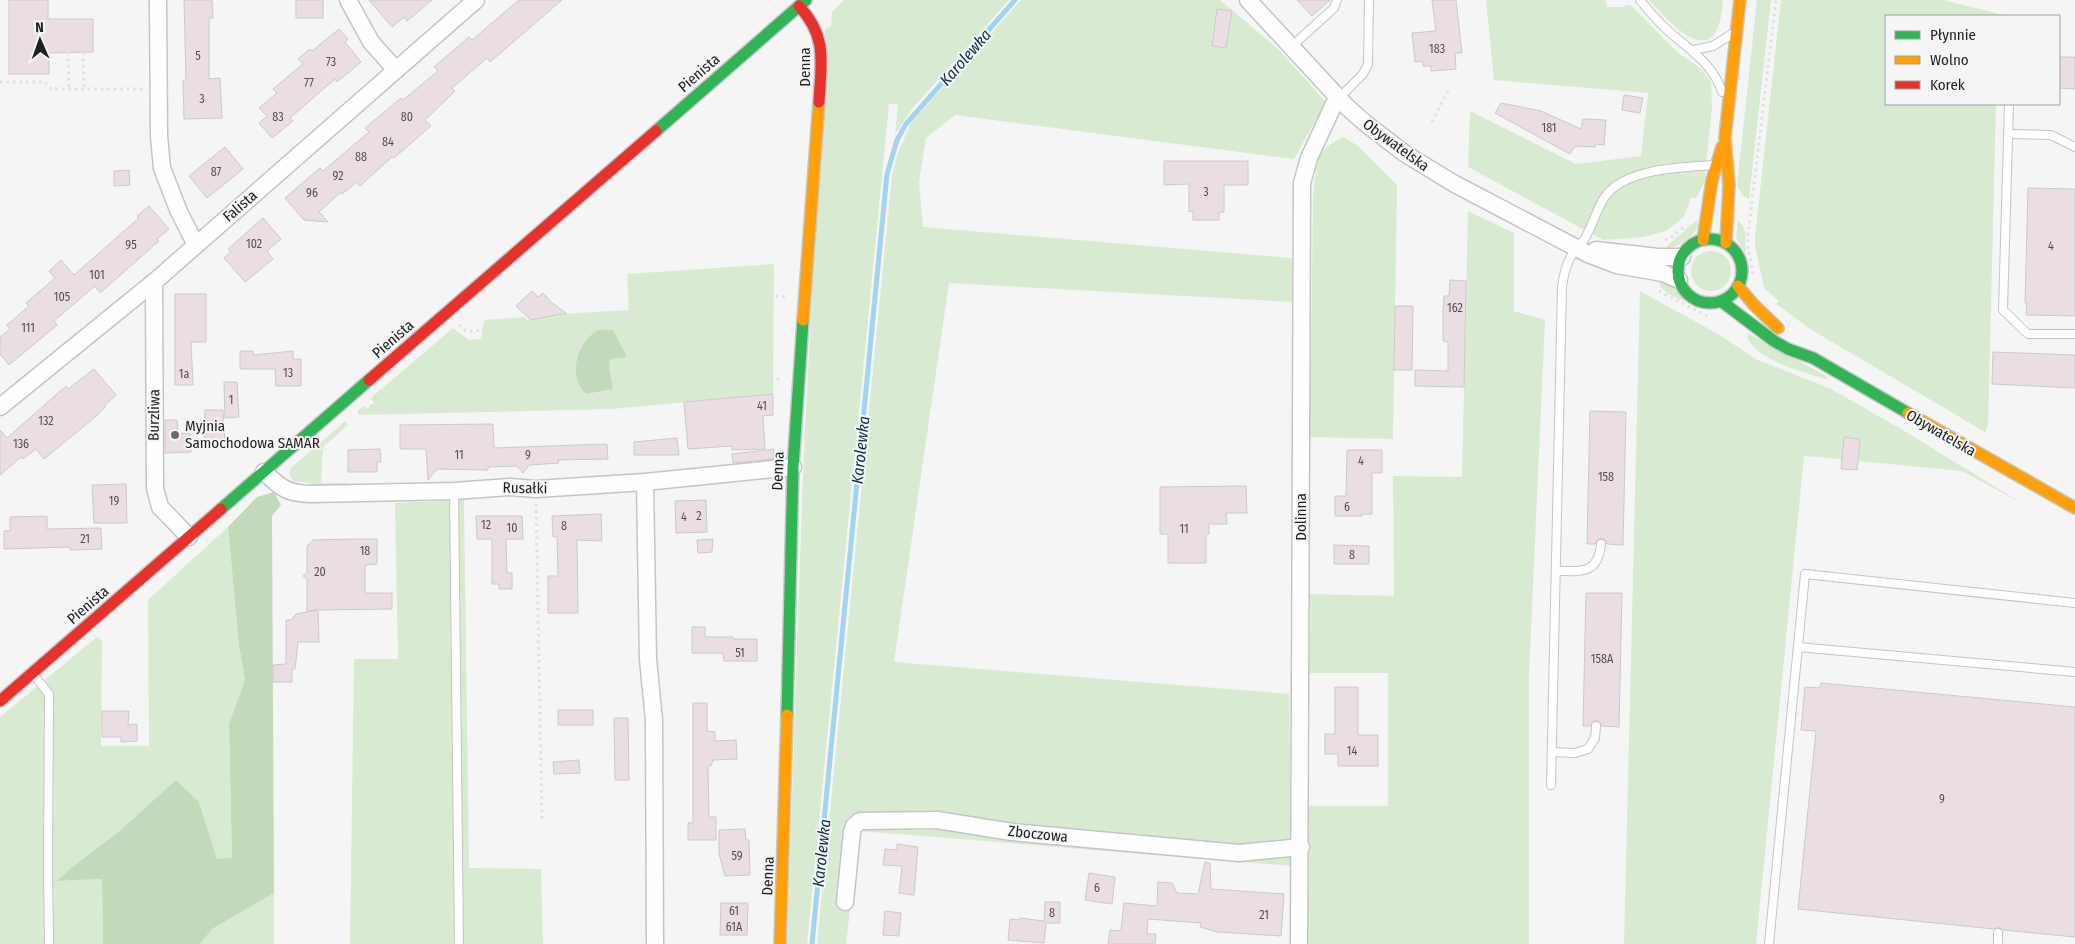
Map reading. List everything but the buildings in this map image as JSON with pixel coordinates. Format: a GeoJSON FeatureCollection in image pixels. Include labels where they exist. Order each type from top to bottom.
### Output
{"type":"FeatureCollection","features":[{"type":"Feature","properties":{"kind":"street"},"geometry":{"type":"LineString","coordinates":[[158,0],[162,168],[179,212],[196,244]]}},
{"type":"Feature","properties":{"kind":"street"},"geometry":{"type":"LineString","coordinates":[[348,0],[371,42],[396,70]]}},
{"type":"Feature","properties":{"kind":"street","name":"Falista"},"geometry":{"type":"LineString","coordinates":[[2,403],[154,282],[476,0]]}},
{"type":"Feature","properties":{"kind":"street"},"geometry":{"type":"LineString","coordinates":[[1726,243],[1729,185],[1725,137],[1740,0]]}},
{"type":"Feature","properties":{"kind":"street","name":"Denna"},"geometry":{"type":"LineString","coordinates":[[780,944],[791,604],[793,467],[822,52],[814,24],[803,3]]}},
{"type":"Feature","properties":{"kind":"street","name":"Pienista"},"geometry":{"type":"LineString","coordinates":[[0,701],[803,3]]}},
{"type":"Feature","properties":{"kind":"street","name":"Obywatelska"},"geometry":{"type":"LineString","coordinates":[[1254,3],[1339,98],[1382,138],[1429,169],[1609,262],[1663,273],[1679,280]]}},
{"type":"Feature","properties":{"kind":"street","name":"Dolinna"},"geometry":{"type":"LineString","coordinates":[[1299,944],[1301,848],[1301,192],[1309,158],[1334,104],[1339,98]]}},
{"type":"Feature","properties":{"kind":"street"},"geometry":{"type":"LineString","coordinates":[[1703,240],[1716,165],[1725,137]]}},
{"type":"Feature","properties":{"kind":"street"},"geometry":{"type":"LineString","coordinates":[[1703,240],[1726,243],[1737,254],[1741,263],[1741,277],[1738,286],[1734,292],[1721,301],[1710,303],[1696,300],[1684,289],[1679,280],[1678,269],[1682,257],[1692,245],[1703,240]]}},
{"type":"Feature","properties":{"kind":"street","name":"Obywatelska"},"geometry":{"type":"LineString","coordinates":[[1577,247],[1658,257],[1682,257]]}},
{"type":"Feature","properties":{"kind":"street","name":"Burzliwa"},"geometry":{"type":"LineString","coordinates":[[154,282],[154,488],[160,507],[189,537]]}},
{"type":"Feature","properties":{"kind":"street","name":"Obywatelska"},"geometry":{"type":"LineString","coordinates":[[1738,286],[1760,312],[1808,356]]}},
{"type":"Feature","properties":{"kind":"street","name":"Obywatelska"},"geometry":{"type":"LineString","coordinates":[[1721,301],[1774,341],[1788,349],[1808,356],[2012,474],[2075,508]]}},
{"type":"Feature","properties":{"kind":"street","name":"Rusałki"},"geometry":{"type":"LineString","coordinates":[[264,472],[284,490],[296,494],[454,491],[510,487],[536,489],[644,482],[793,467]]}},
{"type":"Feature","properties":{"kind":"street"},"geometry":{"type":"LineString","coordinates":[[644,482],[648,658],[654,722],[655,944]]}},
{"type":"Feature","properties":{"kind":"street","name":"Zboczowa"},"geometry":{"type":"LineString","coordinates":[[845,902],[852,832],[854,826],[860,821],[936,820],[1012,832],[1239,853],[1301,848]]}},
{"type":"Feature","properties":{"kind":"lane"},"geometry":{"type":"LineString","coordinates":[[1292,46],[1334,8],[1336,0]]}},
{"type":"Feature","properties":{"kind":"lane"},"geometry":{"type":"LineString","coordinates":[[1339,98],[1363,74],[1368,64],[1369,0]]}},
{"type":"Feature","properties":{"kind":"lane"},"geometry":{"type":"LineString","coordinates":[[1640,0],[1663,26],[1693,50],[1709,66],[1718,80],[1728,110]]}},
{"type":"Feature","properties":{"kind":"lane"},"geometry":{"type":"LineString","coordinates":[[1693,50],[1722,42],[1737,30]]}},
{"type":"Feature","properties":{"kind":"lane"},"geometry":{"type":"LineString","coordinates":[[2009,105],[2003,310],[2028,334],[2075,334]]}},
{"type":"Feature","properties":{"kind":"lane"},"geometry":{"type":"LineString","coordinates":[[2008,134],[2051,135],[2075,147]]}},
{"type":"Feature","properties":{"kind":"lane"},"geometry":{"type":"LineString","coordinates":[[1551,785],[1562,287],[1568,259],[1583,241],[1603,199],[1611,189],[1621,182],[1646,173],[1716,165]]}},
{"type":"Feature","properties":{"kind":"lane"},"geometry":{"type":"LineString","coordinates":[[454,491],[459,944]]}},
{"type":"Feature","properties":{"kind":"lane"},"geometry":{"type":"LineString","coordinates":[[1556,571],[1579,571],[1593,567],[1598,561],[1601,544]]}},
{"type":"Feature","properties":{"kind":"lane"},"geometry":{"type":"LineString","coordinates":[[1769,944],[1805,574],[2075,603]]}},
{"type":"Feature","properties":{"kind":"lane"},"geometry":{"type":"LineString","coordinates":[[1798,647],[2075,672]]}},
{"type":"Feature","properties":{"kind":"lane"},"geometry":{"type":"LineString","coordinates":[[32,673],[49,694],[49,944]]}},
{"type":"Feature","properties":{"kind":"lane"},"geometry":{"type":"LineString","coordinates":[[1552,752],[1575,753],[1588,749],[1595,738],[1596,726]]}},
{"type":"Feature","properties":{"kind":"lane"},"geometry":{"type":"LineString","coordinates":[[1998,933],[1998,944]]}},
{"type":"Feature","properties":{"kind":"path"},"geometry":{"type":"LineString","coordinates":[[1754,279],[1748,243],[1751,202],[1754,198],[1776,0]]}},
{"type":"Feature","properties":{"kind":"path"},"geometry":{"type":"LineString","coordinates":[[68,52],[69,89]]}},
{"type":"Feature","properties":{"kind":"path"},"geometry":{"type":"LineString","coordinates":[[83,52],[84,89]]}},
{"type":"Feature","properties":{"kind":"path"},"geometry":{"type":"LineString","coordinates":[[0,82],[46,82],[51,89],[159,89]]}},
{"type":"Feature","properties":{"kind":"path"},"geometry":{"type":"LineString","coordinates":[[1432,122],[1448,91]]}},
{"type":"Feature","properties":{"kind":"path"},"geometry":{"type":"LineString","coordinates":[[1660,241],[1672,237],[1688,224]]}},
{"type":"Feature","properties":{"kind":"path"},"geometry":{"type":"LineString","coordinates":[[1653,287],[1715,320]]}},
{"type":"Feature","properties":{"kind":"path"},"geometry":{"type":"LineString","coordinates":[[463,329],[466,331],[592,326],[630,318],[672,305],[689,308],[710,297],[735,304],[750,298],[774,296],[806,299]]}},
{"type":"Feature","properties":{"kind":"path"},"geometry":{"type":"LineString","coordinates":[[576,401],[574,364],[576,348],[585,330],[592,326]]}},
{"type":"Feature","properties":{"kind":"path"},"geometry":{"type":"LineString","coordinates":[[489,330],[494,333],[497,339],[501,403]]}},
{"type":"Feature","properties":{"kind":"path"},"geometry":{"type":"LineString","coordinates":[[370,405],[380,410],[576,401],[610,398],[647,391],[783,379]]}},
{"type":"Feature","properties":{"kind":"path"},"geometry":{"type":"LineString","coordinates":[[536,489],[542,821]]}},
{"type":"Feature","properties":{"kind":"path"},"geometry":{"type":"LineString","coordinates":[[0,938],[8,944]]}},
{"type":"Feature","properties":{"kind":"green space"},"geometry":{"type":"Polygon","coordinates":[[[844,0],[1009,0],[912,109],[895,134],[898,104],[889,104],[807,944],[787,944],[803,472],[825,29],[831,26],[832,12],[844,0]]]}},
{"type":"Feature","properties":{"kind":"green space"},"geometry":{"type":"Polygon","coordinates":[[[1021,0],[1220,0],[1279,50],[1326,102],[1294,159],[955,115],[926,138],[919,182],[923,227],[1292,258],[1293,302],[949,283],[894,662],[1289,694],[1292,866],[859,831],[846,944],[817,944],[892,175],[897,155],[911,123],[1021,0]]]}},
{"type":"Feature","properties":{"kind":"green space"},"geometry":{"type":"Polygon","coordinates":[[[1486,0],[1606,0],[1607,7],[1631,5],[1677,52],[1703,70],[1711,83],[1712,109],[1704,183],[1696,198],[1691,198],[1684,217],[1666,231],[1644,237],[1603,240],[1468,167],[1470,111],[1576,164],[1641,156],[1648,93],[1494,80],[1486,0]]]}},
{"type":"Feature","properties":{"kind":"green space"},"geometry":{"type":"Polygon","coordinates":[[[1649,0],[1723,0],[1719,22],[1713,35],[1705,40],[1694,39],[1683,33],[1649,0]]]}},
{"type":"Feature","properties":{"kind":"green space"},"geometry":{"type":"Polygon","coordinates":[[[1757,0],[1771,0],[1749,199],[1743,196],[1737,185],[1757,0]]]}},
{"type":"Feature","properties":{"kind":"green space"},"geometry":{"type":"Polygon","coordinates":[[[1781,0],[1943,0],[2003,15],[1885,15],[1885,105],[1996,105],[1988,426],[1985,432],[1810,329],[1776,304],[1779,301],[1764,288],[1755,246],[1781,0]]]}},
{"type":"Feature","properties":{"kind":"green space"},"geometry":{"type":"Polygon","coordinates":[[[1344,137],[1358,146],[1397,185],[1393,439],[1310,437],[1313,198],[1316,170],[1321,154],[1326,147],[1344,137]]]}},
{"type":"Feature","properties":{"kind":"green space"},"geometry":{"type":"Polygon","coordinates":[[[1468,211],[1514,233],[1514,311],[1545,320],[1529,674],[1529,944],[1308,944],[1309,806],[1388,806],[1388,673],[1309,673],[1309,594],[1394,596],[1393,476],[1462,477],[1468,211]]]}},
{"type":"Feature","properties":{"kind":"green space"},"geometry":{"type":"Polygon","coordinates":[[[1697,220],[1698,228],[1687,239],[1675,247],[1665,249],[1667,246],[1697,220]]]}},
{"type":"Feature","properties":{"kind":"green space"},"geometry":{"type":"Polygon","coordinates":[[[1738,221],[1745,232],[1746,255],[1736,238],[1738,221]]]}},
{"type":"Feature","properties":{"kind":"green space"},"geometry":{"type":"Polygon","coordinates":[[[1711,251],[1725,257],[1731,271],[1725,285],[1711,291],[1697,285],[1691,271],[1697,257],[1711,251]]]}},
{"type":"Feature","properties":{"kind":"green space"},"geometry":{"type":"Polygon","coordinates":[[[774,264],[773,394],[612,409],[359,415],[357,411],[364,406],[367,409],[374,403],[371,398],[453,328],[469,340],[481,339],[484,320],[526,317],[526,320],[560,314],[629,310],[627,274],[774,264]]]}},
{"type":"Feature","properties":{"kind":"green space"},"geometry":{"type":"Polygon","coordinates":[[[1658,279],[1673,287],[1685,301],[1665,291],[1659,284],[1658,279]]]}},
{"type":"Feature","properties":{"kind":"green space"},"geometry":{"type":"Polygon","coordinates":[[[1640,291],[1718,334],[1756,359],[1831,389],[1901,429],[2025,505],[1962,471],[1858,461],[1860,439],[1844,437],[1842,459],[1804,456],[1756,944],[1624,944],[1640,291]]]}},
{"type":"Feature","properties":{"kind":"green space"},"geometry":{"type":"Polygon","coordinates":[[[598,330],[613,330],[627,357],[610,359],[609,368],[613,389],[586,394],[580,387],[577,378],[577,360],[585,343],[598,330]]]}},
{"type":"Feature","properties":{"kind":"green space"},"geometry":{"type":"Polygon","coordinates":[[[1748,333],[1830,378],[1825,379],[1770,359],[1752,345],[1747,337],[1748,333]]]}},
{"type":"Feature","properties":{"kind":"green space"},"geometry":{"type":"Polygon","coordinates":[[[345,421],[348,425],[323,447],[321,483],[347,483],[347,486],[312,487],[310,483],[293,481],[289,474],[291,468],[345,421]]]}},
{"type":"Feature","properties":{"kind":"green space"},"geometry":{"type":"Polygon","coordinates":[[[274,492],[281,505],[272,516],[274,893],[212,929],[200,944],[103,944],[102,879],[57,881],[122,829],[176,780],[199,802],[217,859],[232,858],[229,724],[245,680],[239,646],[228,527],[257,497],[274,492]]]}},
{"type":"Feature","properties":{"kind":"green space"},"geometry":{"type":"Polygon","coordinates":[[[464,500],[469,868],[541,869],[543,944],[350,944],[354,659],[398,659],[395,503],[464,500]]]}},
{"type":"Feature","properties":{"kind":"green space"},"geometry":{"type":"Polygon","coordinates":[[[228,527],[239,646],[245,680],[229,724],[232,859],[217,860],[199,802],[122,829],[71,868],[58,881],[102,879],[103,944],[0,944],[0,717],[97,637],[102,641],[101,746],[149,746],[148,600],[228,527]]]}},
{"type":"Feature","properties":{"kind":"green space"},"geometry":{"type":"Polygon","coordinates":[[[274,893],[274,944],[200,944],[212,929],[274,893]]]}},
{"type":"Feature","properties":{"kind":"waterway","name":"Karolewka"},"geometry":{"type":"LineString","coordinates":[[812,944],[887,174],[897,140],[906,124],[1015,0]]}},
{"type":"Feature","properties":{"kind":"traffic: fast"},"geometry":{"type":"LineString","coordinates":[[656,131],[806,0]]}},
{"type":"Feature","properties":{"kind":"traffic: fast"},"geometry":{"type":"LineString","coordinates":[[1710,239],[1728,245],[1736,253],[1742,271],[1736,289],[1728,297],[1710,303],[1692,297],[1684,289],[1678,271],[1684,253],[1692,245],[1710,239]]}},
{"type":"Feature","properties":{"kind":"traffic: fast"},"geometry":{"type":"LineString","coordinates":[[1721,301],[1774,341],[1788,349],[1813,358],[1908,413]]}},
{"type":"Feature","properties":{"kind":"traffic: fast"},"geometry":{"type":"LineString","coordinates":[[787,715],[793,467],[803,320]]}},
{"type":"Feature","properties":{"kind":"traffic: fast"},"geometry":{"type":"LineString","coordinates":[[221,509],[369,380]]}},
{"type":"Feature","properties":{"kind":"traffic: slow"},"geometry":{"type":"LineString","coordinates":[[1726,243],[1729,185],[1725,137],[1740,0]]}},
{"type":"Feature","properties":{"kind":"traffic: slow"},"geometry":{"type":"LineString","coordinates":[[803,320],[819,102]]}},
{"type":"Feature","properties":{"kind":"traffic: slow"},"geometry":{"type":"LineString","coordinates":[[1703,240],[1712,180],[1722,147]]}},
{"type":"Feature","properties":{"kind":"traffic: slow"},"geometry":{"type":"LineString","coordinates":[[1738,286],[1754,305],[1778,328]]}},
{"type":"Feature","properties":{"kind":"traffic: slow"},"geometry":{"type":"LineString","coordinates":[[1908,413],[2075,508]]}},
{"type":"Feature","properties":{"kind":"traffic: slow"},"geometry":{"type":"LineString","coordinates":[[780,944],[787,715]]}},
{"type":"Feature","properties":{"kind":"traffic: jam"},"geometry":{"type":"LineString","coordinates":[[799,6],[808,17],[819,40],[821,51],[819,102]]}},
{"type":"Feature","properties":{"kind":"traffic: jam"},"geometry":{"type":"LineString","coordinates":[[369,380],[656,131]]}},
{"type":"Feature","properties":{"kind":"traffic: jam"},"geometry":{"type":"LineString","coordinates":[[0,701],[221,509]]}},
{"type":"Feature","properties":{"kind":"place","name":"Myjnia Samochodowa SAMAR"},"geometry":{"type":"Point","coordinates":[175,435]}}]}
